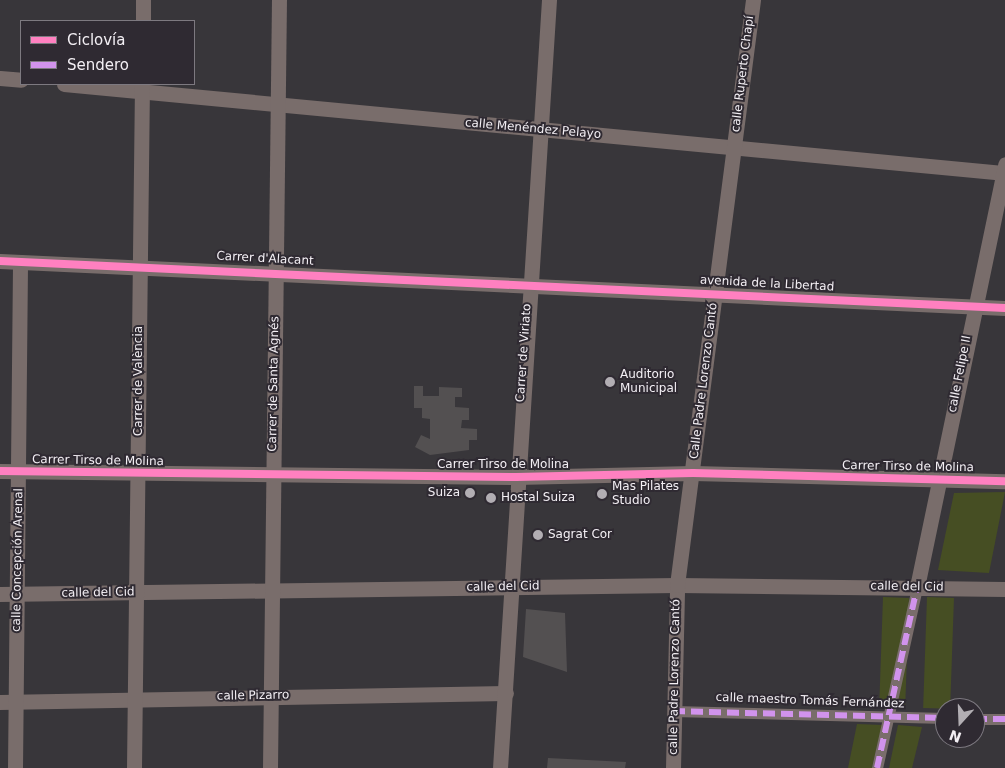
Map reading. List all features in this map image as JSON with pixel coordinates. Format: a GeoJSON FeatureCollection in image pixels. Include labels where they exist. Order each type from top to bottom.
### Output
{"type":"FeatureCollection","features":[{"type":"Feature","properties":{"kind":"street"},"geometry":{"type":"LineString","coordinates":[[143,0],[143,20]]}},
{"type":"Feature","properties":{"kind":"street","name":"Carrer de Santa Agnés"},"geometry":{"type":"LineString","coordinates":[[270,768],[279,0]]}},
{"type":"Feature","properties":{"kind":"street","name":"Carrer de Viriato"},"geometry":{"type":"LineString","coordinates":[[500,768],[512,587],[516,477],[549,0]]}},
{"type":"Feature","properties":{"kind":"street","name":"calle Ruperto Chapí"},"geometry":{"type":"LineString","coordinates":[[734,148],[753,0]]}},
{"type":"Feature","properties":{"kind":"street"},"geometry":{"type":"LineString","coordinates":[[0,78],[20,80]]}},
{"type":"Feature","properties":{"kind":"street","name":"calle Menéndez Pelayo"},"geometry":{"type":"LineString","coordinates":[[90,85],[142,87],[279,104],[734,148],[1004,166]]}},
{"type":"Feature","properties":{"kind":"street","name":"Carrer de València"},"geometry":{"type":"LineString","coordinates":[[134,768],[137,699],[142,87]]}},
{"type":"Feature","properties":{"kind":"street","name":"Calle Padre Lorenzo Cantó"},"geometry":{"type":"LineString","coordinates":[[677,585],[734,148]]}},
{"type":"Feature","properties":{"kind":"street","name":"calle Felipe II"},"geometry":{"type":"LineString","coordinates":[[917,587],[973,306],[1004,166]]}},
{"type":"Feature","properties":{"kind":"street","name":"Carrer d'Alacant"},"geometry":{"type":"LineString","coordinates":[[0,261],[140,264],[529,283]]}},
{"type":"Feature","properties":{"kind":"street","name":"calle Concepción Arenal"},"geometry":{"type":"LineString","coordinates":[[15,768],[20,262]]}},
{"type":"Feature","properties":{"kind":"street","name":"avenida de la Libertad"},"geometry":{"type":"LineString","coordinates":[[529,283],[1005,308]]}},
{"type":"Feature","properties":{"kind":"street","name":"Carrer Tirso de Molina"},"geometry":{"type":"LineString","coordinates":[[0,471],[516,477],[693,473],[1005,481]]}},
{"type":"Feature","properties":{"kind":"street","name":"calle del Cid"},"geometry":{"type":"LineString","coordinates":[[0,594],[677,585],[1005,589]]}},
{"type":"Feature","properties":{"kind":"street","name":"calle Padre Lorenzo Cantó"},"geometry":{"type":"LineString","coordinates":[[673,768],[677,585]]}},
{"type":"Feature","properties":{"kind":"street"},"geometry":{"type":"LineString","coordinates":[[877,768],[917,587]]}},
{"type":"Feature","properties":{"kind":"street","name":"calle Pizarro"},"geometry":{"type":"LineString","coordinates":[[0,702],[506,693]]}},
{"type":"Feature","properties":{"kind":"street","name":"calle maestro Tomás Fernández"},"geometry":{"type":"LineString","coordinates":[[673,711],[935,718]]}},
{"type":"Feature","properties":{"kind":"street"},"geometry":{"type":"LineString","coordinates":[[985,719],[1005,719]]}},
{"type":"Feature","properties":{"kind":"green space"},"geometry":{"type":"Polygon","coordinates":[[[1005,492],[989,573],[938,570],[954,493],[1005,492]]]}},
{"type":"Feature","properties":{"kind":"green space"},"geometry":{"type":"Polygon","coordinates":[[[883,597],[909,598],[905,709],[879,708],[883,597]]]}},
{"type":"Feature","properties":{"kind":"green space"},"geometry":{"type":"Polygon","coordinates":[[[927,597],[954,598],[950,698],[935,698],[935,708],[923,708],[927,597]]]}},
{"type":"Feature","properties":{"kind":"green space"},"geometry":{"type":"Polygon","coordinates":[[[857,724],[882,725],[872,768],[848,768],[857,724]]]}},
{"type":"Feature","properties":{"kind":"green space"},"geometry":{"type":"Polygon","coordinates":[[[898,725],[922,727],[912,768],[889,768],[898,725]]]}},
{"type":"Feature","properties":{"kind":"building"},"geometry":{"type":"Polygon","coordinates":[[[414,386],[423,386],[423,396],[439,396],[439,387],[462,388],[462,397],[455,397],[455,407],[469,408],[469,420],[462,420],[461,428],[477,429],[477,440],[469,440],[469,450],[430,455],[415,447],[421,435],[430,439],[430,419],[422,418],[422,408],[414,408],[414,386]]]}},
{"type":"Feature","properties":{"kind":"building"},"geometry":{"type":"Polygon","coordinates":[[[526,609],[565,613],[567,672],[523,657],[526,609]]]}},
{"type":"Feature","properties":{"kind":"building"},"geometry":{"type":"Polygon","coordinates":[[[548,758],[626,762],[625,768],[547,768],[548,758]]]}},
{"type":"Feature","properties":{"kind":"marked path"},"geometry":{"type":"LineString","coordinates":[[877,768],[917,587]]}},
{"type":"Feature","properties":{"kind":"marked path"},"geometry":{"type":"LineString","coordinates":[[673,711],[935,718]]}},
{"type":"Feature","properties":{"kind":"marked path"},"geometry":{"type":"LineString","coordinates":[[985,719],[1005,719]]}},
{"type":"Feature","properties":{"kind":"cycle path"},"geometry":{"type":"LineString","coordinates":[[0,261],[1005,308]]}},
{"type":"Feature","properties":{"kind":"cycle path"},"geometry":{"type":"LineString","coordinates":[[0,471],[516,477],[693,473],[1005,481]]}},
{"type":"Feature","properties":{"kind":"place","name":"Auditorio Municipal"},"geometry":{"type":"Point","coordinates":[610,382]}},
{"type":"Feature","properties":{"kind":"place","name":"Suiza"},"geometry":{"type":"Point","coordinates":[470,493]}},
{"type":"Feature","properties":{"kind":"place","name":"Mas Pilates Studio"},"geometry":{"type":"Point","coordinates":[602,494]}},
{"type":"Feature","properties":{"kind":"place","name":"Hostal Suiza"},"geometry":{"type":"Point","coordinates":[491,498]}},
{"type":"Feature","properties":{"kind":"place","name":"Sagrat Cor"},"geometry":{"type":"Point","coordinates":[538,535]}}]}
